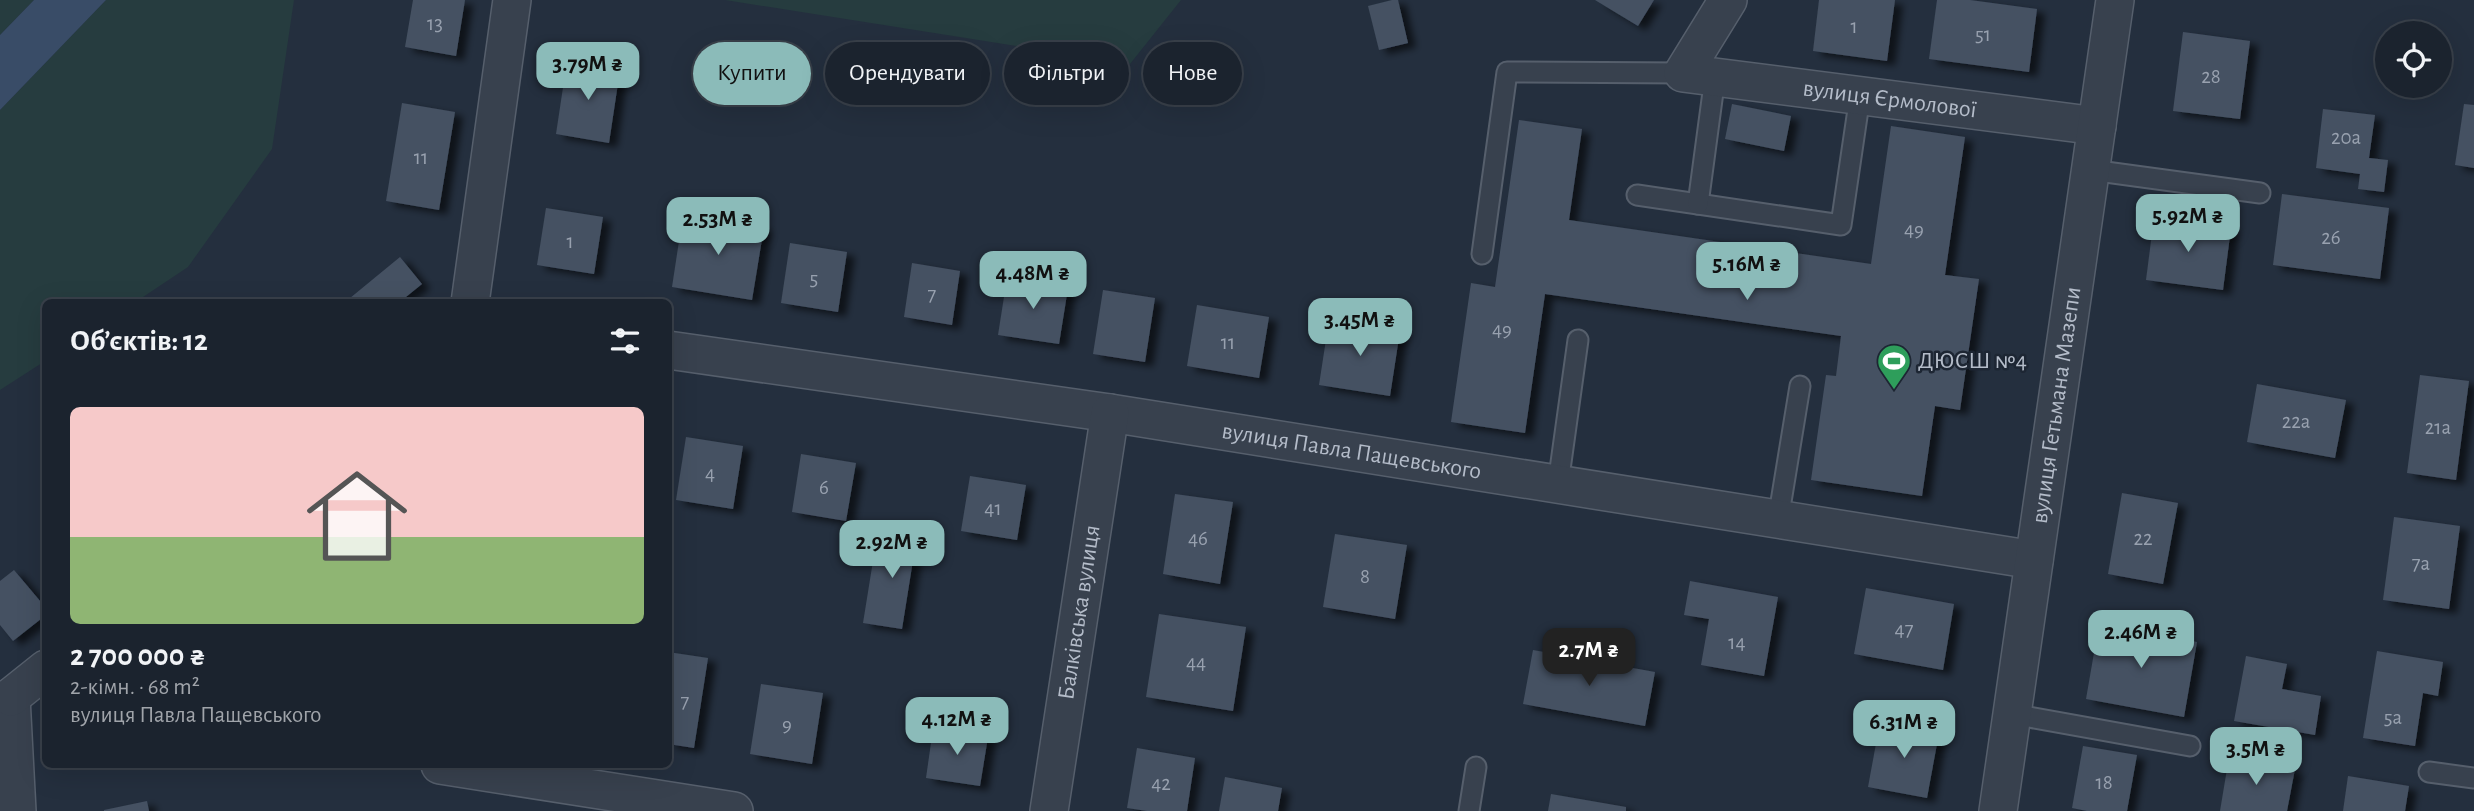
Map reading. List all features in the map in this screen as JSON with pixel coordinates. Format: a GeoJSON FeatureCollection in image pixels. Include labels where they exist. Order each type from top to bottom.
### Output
{"type":"FeatureCollection","features":[{"type":"Feature","properties":{"kind":"street"},"geometry":{"type":"LineString","coordinates":[[471,299],[512,0]]}},
{"type":"Feature","properties":{"kind":"street"},"geometry":{"type":"LineString","coordinates":[[1699,75],[1728,0]]}},
{"type":"Feature","properties":{"kind":"street","name":"вулиця Гетьмана Мазепи"},"geometry":{"type":"LineString","coordinates":[[1998,811],[2116,0]]}},
{"type":"Feature","properties":{"kind":"street","name":"вулиця Єрмолової"},"geometry":{"type":"LineString","coordinates":[[1699,75],[2097,126]]}},
{"type":"Feature","properties":{"kind":"street","name":"вулиця Павла Пащевського"},"geometry":{"type":"LineString","coordinates":[[672,351],[1110,413],[2034,560]]}},
{"type":"Feature","properties":{"kind":"street","name":"Балківська вулиця"},"geometry":{"type":"LineString","coordinates":[[1049,811],[1110,413]]}},
{"type":"Feature","properties":{"kind":"street"},"geometry":{"type":"LineString","coordinates":[[17,811],[29,700],[42,676]]}},
{"type":"Feature","properties":{"kind":"street"},"geometry":{"type":"LineString","coordinates":[[454,768],[614,802],[734,811]]}},
{"type":"Feature","properties":{"kind":"lane"},"geometry":{"type":"LineString","coordinates":[[1482,254],[1507,72],[1699,75],[1698,204]]}},
{"type":"Feature","properties":{"kind":"lane"},"geometry":{"type":"LineString","coordinates":[[1637,195],[1841,225],[1860,96]]}},
{"type":"Feature","properties":{"kind":"lane"},"geometry":{"type":"LineString","coordinates":[[2091,170],[2260,192]]}},
{"type":"Feature","properties":{"kind":"lane"},"geometry":{"type":"LineString","coordinates":[[1558,484],[1578,340]]}},
{"type":"Feature","properties":{"kind":"lane"},"geometry":{"type":"LineString","coordinates":[[1778,520],[1800,386]]}},
{"type":"Feature","properties":{"kind":"lane"},"geometry":{"type":"LineString","coordinates":[[2012,714],[2190,746]]}},
{"type":"Feature","properties":{"kind":"lane"},"geometry":{"type":"LineString","coordinates":[[1469,811],[1476,767]]}},
{"type":"Feature","properties":{"kind":"lane"},"geometry":{"type":"LineString","coordinates":[[2429,772],[2474,778]]}},
{"type":"Feature","properties":{"kind":"green space"},"geometry":{"type":"Polygon","coordinates":[[[0,0],[34,0],[0,35],[0,0]]]}},
{"type":"Feature","properties":{"kind":"green space"},"geometry":{"type":"Polygon","coordinates":[[[106,0],[294,0],[272,149],[188,267],[140,299],[42,299],[42,363],[0,390],[0,110],[106,0]]]}},
{"type":"Feature","properties":{"kind":"green space"},"geometry":{"type":"Polygon","coordinates":[[[725,0],[1181,0],[1148,42],[1143,42],[1143,48],[1130,64],[1129,42],[1004,44],[725,0]]]}},
{"type":"Feature","properties":{"kind":"water"},"geometry":{"type":"Polygon","coordinates":[[[34,0],[106,0],[0,110],[0,35],[34,0]]]}},
{"type":"Feature","properties":{"kind":"building"},"geometry":{"type":"Polygon","coordinates":[[[413,0],[465,0],[456,56],[405,47],[413,0]]]}},
{"type":"Feature","properties":{"kind":"building"},"geometry":{"type":"Polygon","coordinates":[[[1398,0],[1408,43],[1379,50],[1368,6],[1398,0]]]}},
{"type":"Feature","properties":{"kind":"building"},"geometry":{"type":"Polygon","coordinates":[[[1595,0],[1654,0],[1638,26],[1595,0]]]}},
{"type":"Feature","properties":{"kind":"building"},"geometry":{"type":"Polygon","coordinates":[[[1819,0],[1895,0],[1887,61],[1813,51],[1819,0]]]}},
{"type":"Feature","properties":{"kind":"building"},"geometry":{"type":"Polygon","coordinates":[[[1937,0],[1970,0],[2037,9],[2029,72],[1929,59],[1937,0]]]}},
{"type":"Feature","properties":{"kind":"building"},"geometry":{"type":"Polygon","coordinates":[[[2183,32],[2250,41],[2240,119],[2173,111],[2183,32]]]}},
{"type":"Feature","properties":{"kind":"building"},"geometry":{"type":"Polygon","coordinates":[[[567,61],[620,70],[609,143],[556,134],[567,61]]]}},
{"type":"Feature","properties":{"kind":"building"},"geometry":{"type":"Polygon","coordinates":[[[402,103],[455,112],[439,210],[386,201],[402,103]]]}},
{"type":"Feature","properties":{"kind":"building"},"geometry":{"type":"Polygon","coordinates":[[[1732,104],[1791,116],[1784,151],[1725,139],[1732,104]]]}},
{"type":"Feature","properties":{"kind":"building"},"geometry":{"type":"Polygon","coordinates":[[[2464,104],[2474,105],[2474,168],[2455,165],[2464,104]]]}},
{"type":"Feature","properties":{"kind":"building"},"geometry":{"type":"Polygon","coordinates":[[[2323,109],[2375,115],[2369,158],[2388,160],[2384,192],[2358,189],[2360,174],[2316,168],[2323,109]]]}},
{"type":"Feature","properties":{"kind":"building"},"geometry":{"type":"Polygon","coordinates":[[[1519,120],[1582,129],[1569,220],[1871,264],[1891,126],[1965,137],[1945,275],[1979,279],[1960,410],[1935,406],[1922,496],[1811,480],[1826,375],[1836,376],[1841,336],[1545,294],[1525,433],[1451,422],[1471,283],[1495,287],[1519,120]]]}},
{"type":"Feature","properties":{"kind":"building"},"geometry":{"type":"Polygon","coordinates":[[[2282,194],[2389,208],[2380,279],[2273,265],[2282,194]]]}},
{"type":"Feature","properties":{"kind":"building"},"geometry":{"type":"Polygon","coordinates":[[[546,208],[603,217],[594,274],[537,265],[546,208]]]}},
{"type":"Feature","properties":{"kind":"building"},"geometry":{"type":"Polygon","coordinates":[[[683,215],[764,227],[752,300],[672,287],[683,215]]]}},
{"type":"Feature","properties":{"kind":"building"},"geometry":{"type":"Polygon","coordinates":[[[2154,218],[2231,228],[2223,290],[2146,280],[2154,218]]]}},
{"type":"Feature","properties":{"kind":"building"},"geometry":{"type":"Polygon","coordinates":[[[790,243],[847,252],[838,312],[781,303],[790,243]]]}},
{"type":"Feature","properties":{"kind":"building"},"geometry":{"type":"Polygon","coordinates":[[[400,257],[422,284],[403,299],[349,299],[400,257]]]}},
{"type":"Feature","properties":{"kind":"building"},"geometry":{"type":"Polygon","coordinates":[[[912,263],[960,271],[952,325],[904,317],[912,263]]]}},
{"type":"Feature","properties":{"kind":"building"},"geometry":{"type":"Polygon","coordinates":[[[1007,278],[1068,288],[1059,344],[998,335],[1007,278]]]}},
{"type":"Feature","properties":{"kind":"building"},"geometry":{"type":"Polygon","coordinates":[[[1103,290],[1155,298],[1145,362],[1093,354],[1103,290]]]}},
{"type":"Feature","properties":{"kind":"building"},"geometry":{"type":"Polygon","coordinates":[[[1197,305],[1269,317],[1259,378],[1187,366],[1197,305]]]}},
{"type":"Feature","properties":{"kind":"building"},"geometry":{"type":"Polygon","coordinates":[[[1329,320],[1400,331],[1390,396],[1319,385],[1329,320]]]}},
{"type":"Feature","properties":{"kind":"building"},"geometry":{"type":"Polygon","coordinates":[[[2420,375],[2469,381],[2456,480],[2407,473],[2420,375]]]}},
{"type":"Feature","properties":{"kind":"building"},"geometry":{"type":"Polygon","coordinates":[[[2257,384],[2346,400],[2335,458],[2247,442],[2257,384]]]}},
{"type":"Feature","properties":{"kind":"building"},"geometry":{"type":"Polygon","coordinates":[[[686,437],[743,446],[733,509],[676,500],[686,437]]]}},
{"type":"Feature","properties":{"kind":"building"},"geometry":{"type":"Polygon","coordinates":[[[801,454],[856,463],[846,521],[792,512],[801,454]]]}},
{"type":"Feature","properties":{"kind":"building"},"geometry":{"type":"Polygon","coordinates":[[[970,476],[1026,485],[1017,540],[961,531],[970,476]]]}},
{"type":"Feature","properties":{"kind":"building"},"geometry":{"type":"Polygon","coordinates":[[[2122,493],[2178,503],[2163,584],[2108,574],[2122,493]]]}},
{"type":"Feature","properties":{"kind":"building"},"geometry":{"type":"Polygon","coordinates":[[[1175,494],[1233,502],[1220,584],[1163,574],[1175,494]]]}},
{"type":"Feature","properties":{"kind":"building"},"geometry":{"type":"Polygon","coordinates":[[[2394,517],[2460,526],[2449,609],[2383,600],[2394,517]]]}},
{"type":"Feature","properties":{"kind":"building"},"geometry":{"type":"Polygon","coordinates":[[[891,525],[918,529],[902,629],[863,623],[873,561],[885,563],[891,525]]]}},
{"type":"Feature","properties":{"kind":"building"},"geometry":{"type":"Polygon","coordinates":[[[1335,534],[1407,545],[1395,619],[1323,607],[1335,534]]]}},
{"type":"Feature","properties":{"kind":"building"},"geometry":{"type":"Polygon","coordinates":[[[14,570],[42,603],[42,618],[13,641],[0,625],[0,581],[14,570]]]}},
{"type":"Feature","properties":{"kind":"building"},"geometry":{"type":"Polygon","coordinates":[[[1690,581],[1778,597],[1764,676],[1701,665],[1709,619],[1684,615],[1690,581]]]}},
{"type":"Feature","properties":{"kind":"building"},"geometry":{"type":"Polygon","coordinates":[[[1866,588],[1954,604],[1943,670],[1854,654],[1866,588]]]}},
{"type":"Feature","properties":{"kind":"building"},"geometry":{"type":"Polygon","coordinates":[[[1159,614],[1246,627],[1233,711],[1146,697],[1159,614]]]}},
{"type":"Feature","properties":{"kind":"building"},"geometry":{"type":"Polygon","coordinates":[[[2099,624],[2197,642],[2184,717],[2086,699],[2099,624]]]}},
{"type":"Feature","properties":{"kind":"building"},"geometry":{"type":"Polygon","coordinates":[[[1533,650],[1655,672],[1645,726],[1523,704],[1533,650]]]}},
{"type":"Feature","properties":{"kind":"building"},"geometry":{"type":"Polygon","coordinates":[[[2377,651],[2443,662],[2438,696],[2423,693],[2415,746],[2363,738],[2377,651]]]}},
{"type":"Feature","properties":{"kind":"building"},"geometry":{"type":"Polygon","coordinates":[[[672,653],[708,658],[694,748],[672,745],[672,653]]]}},
{"type":"Feature","properties":{"kind":"building"},"geometry":{"type":"Polygon","coordinates":[[[2246,656],[2287,664],[2282,689],[2321,696],[2315,735],[2234,721],[2246,656]]]}},
{"type":"Feature","properties":{"kind":"building"},"geometry":{"type":"Polygon","coordinates":[[[761,684],[823,693],[812,764],[750,754],[761,684]]]}},
{"type":"Feature","properties":{"kind":"building"},"geometry":{"type":"Polygon","coordinates":[[[1880,722],[1939,733],[1927,798],[1868,787],[1880,722]]]}},
{"type":"Feature","properties":{"kind":"building"},"geometry":{"type":"Polygon","coordinates":[[[933,729],[988,737],[980,786],[926,778],[933,729]]]}},
{"type":"Feature","properties":{"kind":"building"},"geometry":{"type":"Polygon","coordinates":[[[2083,746],[2137,755],[2127,811],[2087,811],[2072,808],[2083,746]]]}},
{"type":"Feature","properties":{"kind":"building"},"geometry":{"type":"Polygon","coordinates":[[[1137,748],[1195,758],[1187,811],[1127,808],[1137,748]]]}},
{"type":"Feature","properties":{"kind":"building"},"geometry":{"type":"Polygon","coordinates":[[[2229,757],[2295,769],[2287,811],[2220,811],[2229,757]]]}},
{"type":"Feature","properties":{"kind":"building"},"geometry":{"type":"Polygon","coordinates":[[[2348,776],[2409,786],[2405,811],[2343,811],[2348,776]]]}},
{"type":"Feature","properties":{"kind":"building"},"geometry":{"type":"Polygon","coordinates":[[[1225,777],[1282,788],[1278,811],[1219,811],[1225,777]]]}},
{"type":"Feature","properties":{"kind":"building"},"geometry":{"type":"Polygon","coordinates":[[[1551,794],[1626,807],[1626,811],[1548,811],[1551,794]]]}},
{"type":"Feature","properties":{"kind":"building"},"geometry":{"type":"Polygon","coordinates":[[[147,801],[149,811],[104,811],[104,810],[147,801]]]}},
{"type":"Feature","properties":{"kind":"place","name":"ДЮСШ №4"},"geometry":{"type":"Point","coordinates":[1894,391]}}]}
